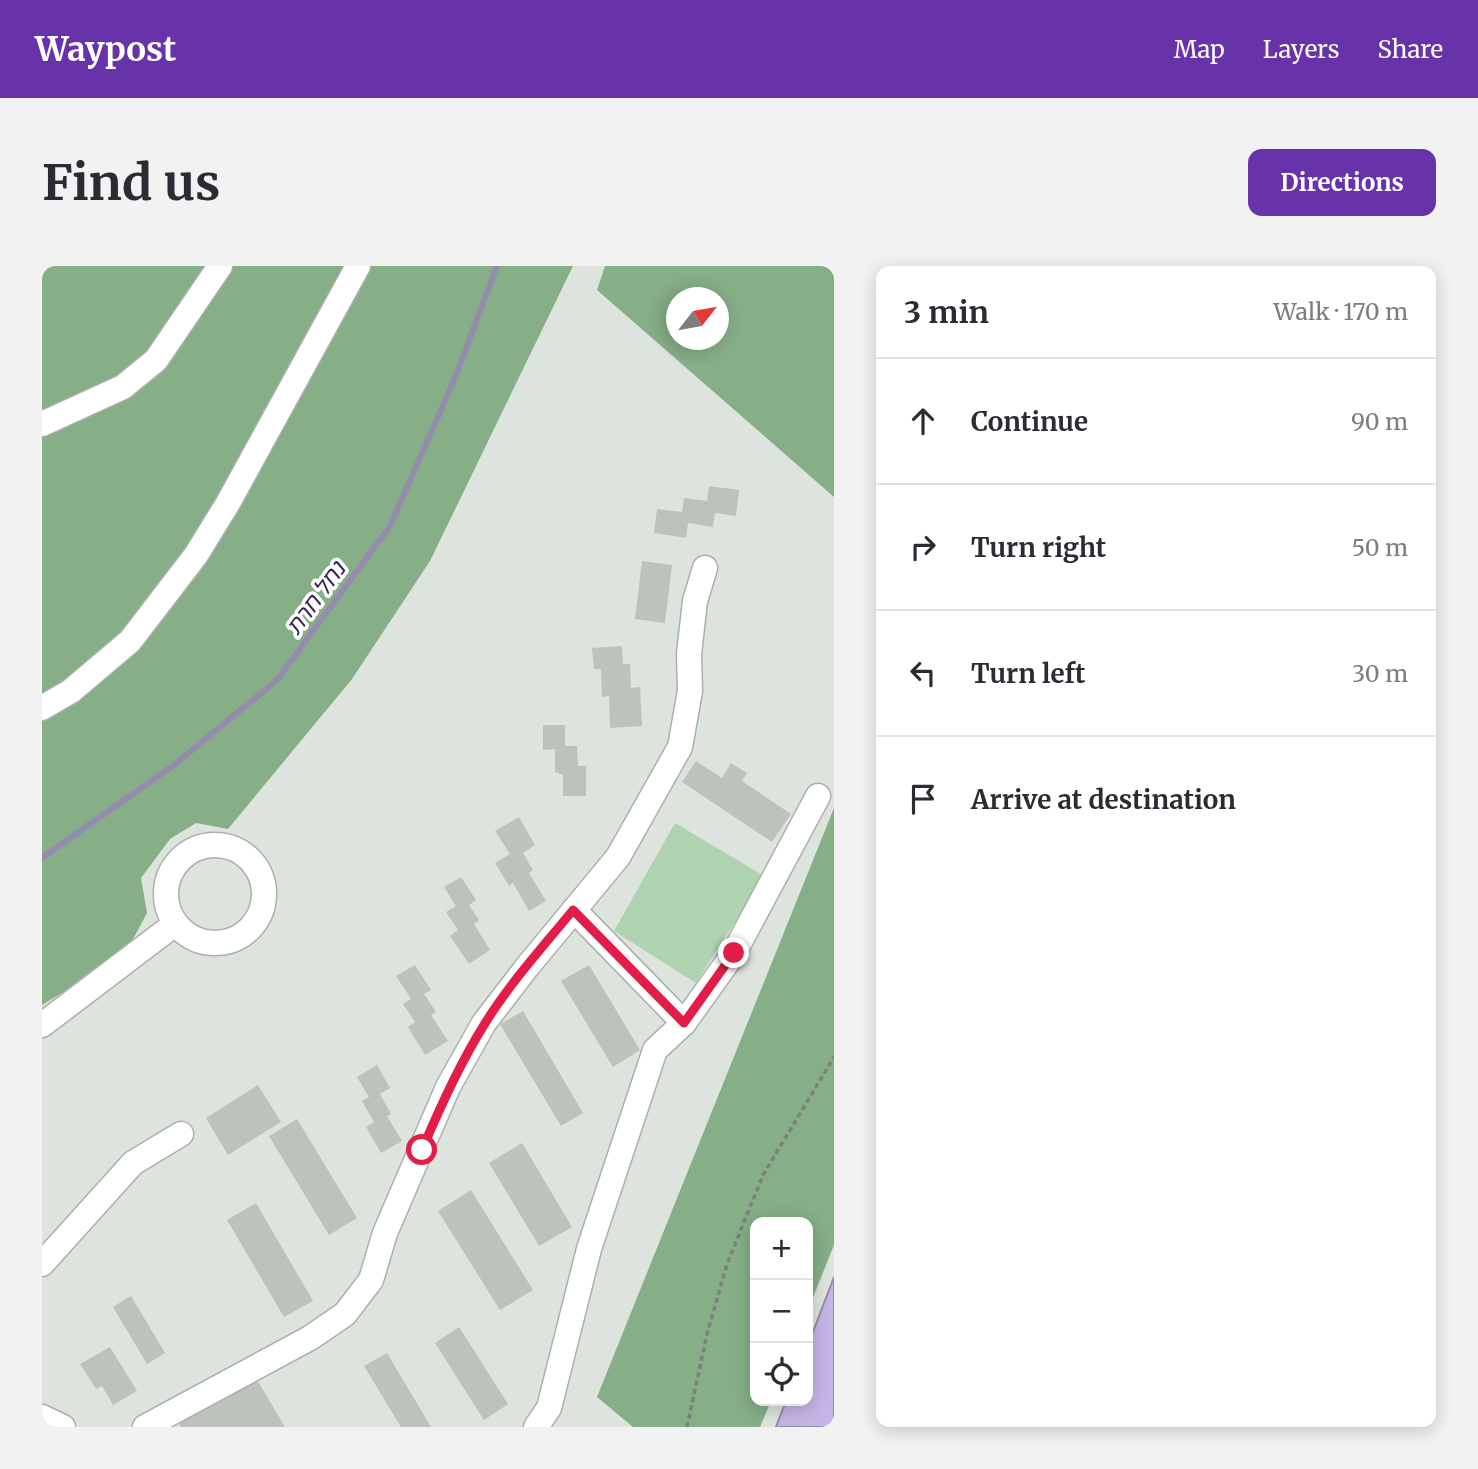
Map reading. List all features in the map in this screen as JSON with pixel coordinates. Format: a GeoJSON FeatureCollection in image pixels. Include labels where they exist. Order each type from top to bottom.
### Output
{"type":"FeatureCollection","features":[{"type":"Feature","properties":{"kind":"street"},"geometry":{"type":"LineString","coordinates":[[42,424],[123,387],[156,360],[220,266]]}},
{"type":"Feature","properties":{"kind":"street"},"geometry":{"type":"LineString","coordinates":[[42,708],[71,691],[130,641],[196,555],[228,503],[358,266]]}},
{"type":"Feature","properties":{"kind":"street"},"geometry":{"type":"LineString","coordinates":[[145,1427],[273,1358],[345,1314],[371,1280],[385,1233],[448,1087],[485,1023],[527,967],[618,857],[680,747],[690,691],[689,654],[695,601],[705,568]]}},
{"type":"Feature","properties":{"kind":"street"},"geometry":{"type":"LineString","coordinates":[[536,1427],[550,1408],[589,1249],[655,1050],[684,1023],[734,953],[818,796]]}},
{"type":"Feature","properties":{"kind":"street"},"geometry":{"type":"LineString","coordinates":[[210,844],[228,845],[243,853],[256,865],[262,880],[264,897],[260,914],[251,928],[237,938],[221,943],[204,942],[188,936],[176,924],[168,909],[165,892],[169,875],[177,861],[194,848],[210,844]]}},
{"type":"Feature","properties":{"kind":"street"},"geometry":{"type":"LineString","coordinates":[[573,910],[684,1023]]}},
{"type":"Feature","properties":{"kind":"street"},"geometry":{"type":"LineString","coordinates":[[42,1025],[176,924]]}},
{"type":"Feature","properties":{"kind":"street"},"geometry":{"type":"LineString","coordinates":[[42,1264],[132,1163],[181,1134]]}},
{"type":"Feature","properties":{"kind":"street"},"geometry":{"type":"LineString","coordinates":[[42,1417],[63,1427]]}},
{"type":"Feature","properties":{"kind":"path"},"geometry":{"type":"LineString","coordinates":[[687,1427],[707,1334],[727,1264],[763,1175],[834,1057]]}},
{"type":"Feature","properties":{"kind":"green space"},"geometry":{"type":"Polygon","coordinates":[[[42,266],[573,266],[430,561],[352,679],[228,829],[196,823],[170,839],[141,878],[147,913],[132,941],[42,1005],[42,266]]]}},
{"type":"Feature","properties":{"kind":"green space"},"geometry":{"type":"Polygon","coordinates":[[[605,266],[834,266],[834,497],[597,290],[605,266]]]}},
{"type":"Feature","properties":{"kind":"green space"},"geometry":{"type":"Polygon","coordinates":[[[834,808],[834,1245],[813,1298],[813,1217],[750,1217],[750,1406],[769,1406],[760,1427],[633,1427],[597,1397],[834,808]]]}},
{"type":"Feature","properties":{"kind":"green space"},"geometry":{"type":"Polygon","coordinates":[[[675,823],[764,876],[696,983],[614,931],[675,823]]]}},
{"type":"Feature","properties":{"kind":"shaded area"},"geometry":{"type":"Polygon","coordinates":[[[834,1277],[834,1427],[776,1427],[784,1406],[813,1406],[813,1332],[834,1277]]]}},
{"type":"Feature","properties":{"kind":"building"},"geometry":{"type":"Polygon","coordinates":[[[709,486],[739,490],[736,516],[715,513],[713,527],[688,523],[686,538],[654,533],[657,509],[682,512],[684,498],[707,501],[709,486]]]}},
{"type":"Feature","properties":{"kind":"building"},"geometry":{"type":"Polygon","coordinates":[[[642,561],[672,565],[665,623],[635,619],[642,561]]]}},
{"type":"Feature","properties":{"kind":"building"},"geometry":{"type":"Polygon","coordinates":[[[622,646],[623,664],[630,664],[631,688],[640,687],[642,726],[610,728],[609,696],[602,697],[601,669],[594,669],[592,648],[622,646]]]}},
{"type":"Feature","properties":{"kind":"building"},"geometry":{"type":"Polygon","coordinates":[[[543,725],[565,725],[565,746],[577,746],[578,766],[586,766],[586,796],[563,796],[563,775],[555,772],[555,749],[543,750],[543,725]]]}},
{"type":"Feature","properties":{"kind":"building"},"geometry":{"type":"Polygon","coordinates":[[[696,761],[722,778],[731,763],[747,773],[742,781],[791,814],[772,842],[682,782],[696,761]]]}},
{"type":"Feature","properties":{"kind":"building"},"geometry":{"type":"Polygon","coordinates":[[[519,817],[535,845],[523,853],[533,870],[529,873],[546,901],[529,911],[513,883],[509,886],[495,863],[510,854],[495,831],[519,817]]]}},
{"type":"Feature","properties":{"kind":"building"},"geometry":{"type":"Polygon","coordinates":[[[461,877],[476,900],[469,905],[479,920],[474,924],[490,950],[469,964],[450,936],[458,930],[446,912],[456,906],[444,887],[461,877]]]}},
{"type":"Feature","properties":{"kind":"building"},"geometry":{"type":"Polygon","coordinates":[[[415,965],[431,990],[424,994],[436,1012],[431,1015],[448,1041],[425,1055],[408,1027],[415,1022],[403,1004],[411,999],[396,976],[415,965]]]}},
{"type":"Feature","properties":{"kind":"building"},"geometry":{"type":"Polygon","coordinates":[[[589,965],[640,1050],[613,1067],[561,981],[589,965]]]}},
{"type":"Feature","properties":{"kind":"building"},"geometry":{"type":"Polygon","coordinates":[[[523,1011],[583,1113],[561,1126],[500,1024],[523,1011]]]}},
{"type":"Feature","properties":{"kind":"building"},"geometry":{"type":"Polygon","coordinates":[[[377,1065],[390,1088],[380,1094],[391,1114],[387,1116],[402,1141],[381,1153],[366,1127],[374,1122],[362,1101],[369,1097],[357,1077],[377,1065]]]}},
{"type":"Feature","properties":{"kind":"building"},"geometry":{"type":"Polygon","coordinates":[[[258,1085],[281,1122],[228,1155],[206,1118],[258,1085]]]}},
{"type":"Feature","properties":{"kind":"building"},"geometry":{"type":"Polygon","coordinates":[[[297,1119],[357,1218],[329,1235],[269,1136],[297,1119]]]}},
{"type":"Feature","properties":{"kind":"building"},"geometry":{"type":"Polygon","coordinates":[[[522,1143],[572,1227],[539,1246],[489,1163],[522,1143]]]}},
{"type":"Feature","properties":{"kind":"building"},"geometry":{"type":"Polygon","coordinates":[[[471,1190],[533,1290],[500,1310],[438,1211],[471,1190]]]}},
{"type":"Feature","properties":{"kind":"building"},"geometry":{"type":"Polygon","coordinates":[[[256,1203],[313,1301],[284,1317],[227,1220],[256,1203]]]}},
{"type":"Feature","properties":{"kind":"building"},"geometry":{"type":"Polygon","coordinates":[[[131,1296],[165,1353],[147,1364],[113,1307],[131,1296]]]}},
{"type":"Feature","properties":{"kind":"building"},"geometry":{"type":"Polygon","coordinates":[[[459,1327],[508,1404],[484,1420],[435,1343],[459,1327]]]}},
{"type":"Feature","properties":{"kind":"building"},"geometry":{"type":"Polygon","coordinates":[[[110,1347],[137,1391],[113,1405],[102,1386],[96,1389],[80,1364],[110,1347]]]}},
{"type":"Feature","properties":{"kind":"building"},"geometry":{"type":"Polygon","coordinates":[[[387,1353],[431,1427],[401,1427],[364,1366],[387,1353]]]}},
{"type":"Feature","properties":{"kind":"building"},"geometry":{"type":"Polygon","coordinates":[[[256,1378],[285,1427],[181,1427],[179,1424],[256,1378]]]}},
{"type":"Feature","properties":{"kind":"waterway","name":"נחל חרת"},"geometry":{"type":"LineString","coordinates":[[42,858],[174,765],[277,680],[390,526],[455,378],[497,266]]}},
{"type":"Feature","properties":{"kind":"route"},"geometry":{"type":"LineString","coordinates":[[422,1150],[448,1087],[485,1023],[573,910],[684,1023],[734,953]]}}]}
